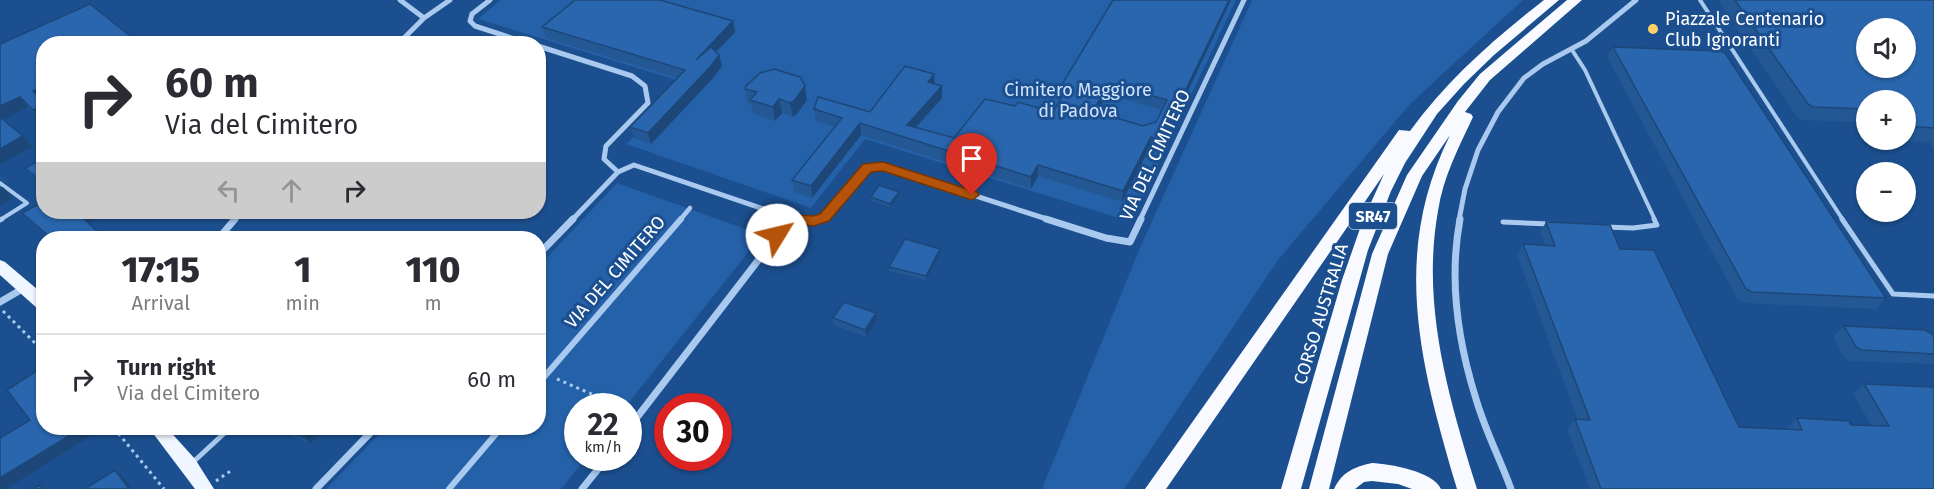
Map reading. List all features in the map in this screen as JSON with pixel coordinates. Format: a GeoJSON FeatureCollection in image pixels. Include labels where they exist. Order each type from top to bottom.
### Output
{"type":"FeatureCollection","features":[{"type":"Feature","properties":{"kind":"highway","name":"CORSO AUSTRALIA"},"geometry":{"type":"LineString","coordinates":[[1291,489],[1347,290],[1381,196],[1397,164],[1431,112],[1468,71],[1489,50],[1552,0]]}},
{"type":"Feature","properties":{"kind":"highway","name":"SR47"},"geometry":{"type":"LineString","coordinates":[[1319,489],[1380,254],[1415,175],[1462,104],[1485,77],[1575,0]]}},
{"type":"Feature","properties":{"kind":"highway"},"geometry":{"type":"LineString","coordinates":[[1155,489],[1389,155],[1440,91],[1468,71]]}},
{"type":"Feature","properties":{"kind":"highway"},"geometry":{"type":"LineString","coordinates":[[1467,489],[1440,399],[1428,347],[1422,267],[1426,220],[1439,177],[1453,139],[1470,110],[1485,77]]}},
{"type":"Feature","properties":{"kind":"highway"},"geometry":{"type":"LineString","coordinates":[[1344,489],[1346,484],[1358,476],[1388,472],[1418,481],[1431,489]]}},
{"type":"Feature","properties":{"kind":"main road"},"geometry":{"type":"LineString","coordinates":[[0,266],[36,298]]}},
{"type":"Feature","properties":{"kind":"main road"},"geometry":{"type":"LineString","coordinates":[[163,435],[189,465],[205,489]]}},
{"type":"Feature","properties":{"kind":"street"},"geometry":{"type":"LineString","coordinates":[[400,0],[424,18]]}},
{"type":"Feature","properties":{"kind":"street"},"geometry":{"type":"LineString","coordinates":[[406,36],[424,18],[450,0]]}},
{"type":"Feature","properties":{"kind":"street"},"geometry":{"type":"LineString","coordinates":[[490,0],[472,14],[470,21],[475,26],[506,36]]}},
{"type":"Feature","properties":{"kind":"street","name":"VIA DEL CIMITERO"},"geometry":{"type":"LineString","coordinates":[[618,172],[634,165],[645,167],[790,218],[813,221],[825,218],[867,167],[883,166],[1106,238],[1130,242],[1244,0]]}},
{"type":"Feature","properties":{"kind":"street"},"geometry":{"type":"LineString","coordinates":[[1511,489],[1476,400],[1467,365],[1455,294],[1455,246],[1460,202],[1474,156],[1489,126],[1525,76],[1582,44],[1636,0]]}},
{"type":"Feature","properties":{"kind":"street"},"geometry":{"type":"LineString","coordinates":[[546,49],[632,76],[644,84],[650,93],[648,103],[606,146],[604,159],[618,172],[546,247]]}},
{"type":"Feature","properties":{"kind":"street","name":"VIA DEL CIMITERO"},"geometry":{"type":"LineString","coordinates":[[546,374],[690,208]]}},
{"type":"Feature","properties":{"kind":"street"},"geometry":{"type":"LineString","coordinates":[[642,411],[790,218]]}},
{"type":"Feature","properties":{"kind":"street"},"geometry":{"type":"LineString","coordinates":[[225,231],[235,219]]}},
{"type":"Feature","properties":{"kind":"street"},"geometry":{"type":"LineString","coordinates":[[0,302],[24,288]]}},
{"type":"Feature","properties":{"kind":"street"},"geometry":{"type":"LineString","coordinates":[[316,489],[368,435]]}},
{"type":"Feature","properties":{"kind":"street"},"geometry":{"type":"LineString","coordinates":[[449,489],[495,435]]}},
{"type":"Feature","properties":{"kind":"street"},"geometry":{"type":"LineString","coordinates":[[582,489],[597,471]]}},
{"type":"Feature","properties":{"kind":"lane"},"geometry":{"type":"LineString","coordinates":[[1700,0],[1781,127],[1893,294],[1934,296]]}},
{"type":"Feature","properties":{"kind":"lane"},"geometry":{"type":"LineString","coordinates":[[1572,50],[1585,70],[1656,225],[1633,228],[1598,226]]}},
{"type":"Feature","properties":{"kind":"lane"},"geometry":{"type":"LineString","coordinates":[[0,183],[27,203],[0,220]]}},
{"type":"Feature","properties":{"kind":"lane"},"geometry":{"type":"LineString","coordinates":[[1503,222],[1551,224]]}},
{"type":"Feature","properties":{"kind":"lane"},"geometry":{"type":"LineString","coordinates":[[189,465],[222,435]]}},
{"type":"Feature","properties":{"kind":"path"},"geometry":{"type":"LineString","coordinates":[[3,311],[36,344]]}},
{"type":"Feature","properties":{"kind":"path"},"geometry":{"type":"LineString","coordinates":[[546,374],[589,393]]}},
{"type":"Feature","properties":{"kind":"path"},"geometry":{"type":"LineString","coordinates":[[120,435],[164,489]]}},
{"type":"Feature","properties":{"kind":"green space","name":"Cimitero Maggiore di Padova"},"geometry":{"type":"Polygon","coordinates":[[[501,0],[1236,0],[1131,222],[865,139],[811,208],[626,144],[689,84],[546,40],[546,36],[533,36],[478,19],[501,0]]]}},
{"type":"Feature","properties":{"kind":"green space"},"geometry":{"type":"Polygon","coordinates":[[[1252,0],[1523,0],[1410,104],[1278,260],[1124,489],[1042,489],[1139,250],[1252,0]]]}},
{"type":"Feature","properties":{"kind":"green space"},"geometry":{"type":"Polygon","coordinates":[[[617,183],[762,235],[636,393],[564,393],[564,471],[576,471],[561,489],[326,489],[378,435],[546,435],[546,259],[617,183]]]}},
{"type":"Feature","properties":{"kind":"building"},"geometry":{"type":"Polygon","coordinates":[[[575,0],[660,0],[733,21],[696,60],[711,47],[719,55],[711,66],[648,133],[630,127],[685,70],[542,27],[575,0]]]}},
{"type":"Feature","properties":{"kind":"building"},"geometry":{"type":"Polygon","coordinates":[[[1113,0],[1229,0],[1161,141],[1151,137],[1123,191],[1038,165],[1031,177],[860,123],[811,186],[792,180],[842,118],[814,109],[818,97],[870,112],[905,66],[934,74],[928,82],[942,86],[907,125],[954,138],[985,99],[1015,106],[1018,102],[1053,112],[1067,88],[1061,86],[1113,0]],[[1109,83],[1093,111],[1143,126],[1156,122],[1167,100],[1109,83]]]}},
{"type":"Feature","properties":{"kind":"building"},"geometry":{"type":"Polygon","coordinates":[[[1735,0],[1934,0],[1934,128],[1916,127],[1916,90],[1856,90],[1856,109],[1813,107],[1808,104],[1735,0]]]}},
{"type":"Feature","properties":{"kind":"building"},"geometry":{"type":"Polygon","coordinates":[[[90,4],[130,36],[36,36],[36,90],[33,91],[36,94],[36,109],[33,110],[20,97],[0,106],[0,44],[90,4]]]}},
{"type":"Feature","properties":{"kind":"building"},"geometry":{"type":"Polygon","coordinates":[[[1613,47],[1725,53],[1886,298],[1752,292],[1746,289],[1613,47]]]}},
{"type":"Feature","properties":{"kind":"building"},"geometry":{"type":"Polygon","coordinates":[[[774,69],[800,77],[805,86],[794,101],[790,103],[779,99],[773,107],[750,100],[757,92],[745,89],[746,86],[760,73],[774,69]]]}},
{"type":"Feature","properties":{"kind":"building"},"geometry":{"type":"Polygon","coordinates":[[[0,117],[23,136],[0,149],[0,117]]]}},
{"type":"Feature","properties":{"kind":"building"},"geometry":{"type":"Polygon","coordinates":[[[36,162],[36,177],[25,168],[36,162]]]}},
{"type":"Feature","properties":{"kind":"building"},"geometry":{"type":"Polygon","coordinates":[[[879,185],[899,192],[890,204],[871,197],[879,185]]]}},
{"type":"Feature","properties":{"kind":"building"},"geometry":{"type":"Polygon","coordinates":[[[36,205],[36,219],[84,219],[97,231],[43,231],[22,213],[36,205]]]}},
{"type":"Feature","properties":{"kind":"building"},"geometry":{"type":"Polygon","coordinates":[[[1546,222],[1610,225],[1620,249],[1654,250],[1739,427],[1802,430],[1797,418],[1849,421],[1851,425],[1889,426],[1864,384],[1934,387],[1934,489],[1601,489],[1575,419],[1590,420],[1523,244],[1555,246],[1546,222]]]}},
{"type":"Feature","properties":{"kind":"building"},"geometry":{"type":"Polygon","coordinates":[[[905,239],[940,249],[926,276],[889,267],[905,239]]]}},
{"type":"Feature","properties":{"kind":"building"},"geometry":{"type":"Polygon","coordinates":[[[844,302],[876,313],[865,330],[833,318],[844,302]]]}},
{"type":"Feature","properties":{"kind":"building"},"geometry":{"type":"Polygon","coordinates":[[[1844,326],[1925,330],[1934,338],[1934,354],[1862,350],[1856,347],[1844,326]]]}},
{"type":"Feature","properties":{"kind":"building"},"geometry":{"type":"Polygon","coordinates":[[[36,371],[36,435],[71,435],[0,478],[0,438],[30,420],[7,390],[36,371]]]}},
{"type":"Feature","properties":{"kind":"building"},"geometry":{"type":"Polygon","coordinates":[[[115,470],[129,489],[85,489],[115,470]]]}},
{"type":"Feature","properties":{"kind":"place","name":"Piazzale Centenario Club Ignoranti"},"geometry":{"type":"Point","coordinates":[1653,29]}},
{"type":"Feature","properties":{"kind":"route"},"geometry":{"type":"LineString","coordinates":[[777,235],[790,218],[813,221],[825,218],[867,167],[883,166],[972,195]]}}]}
